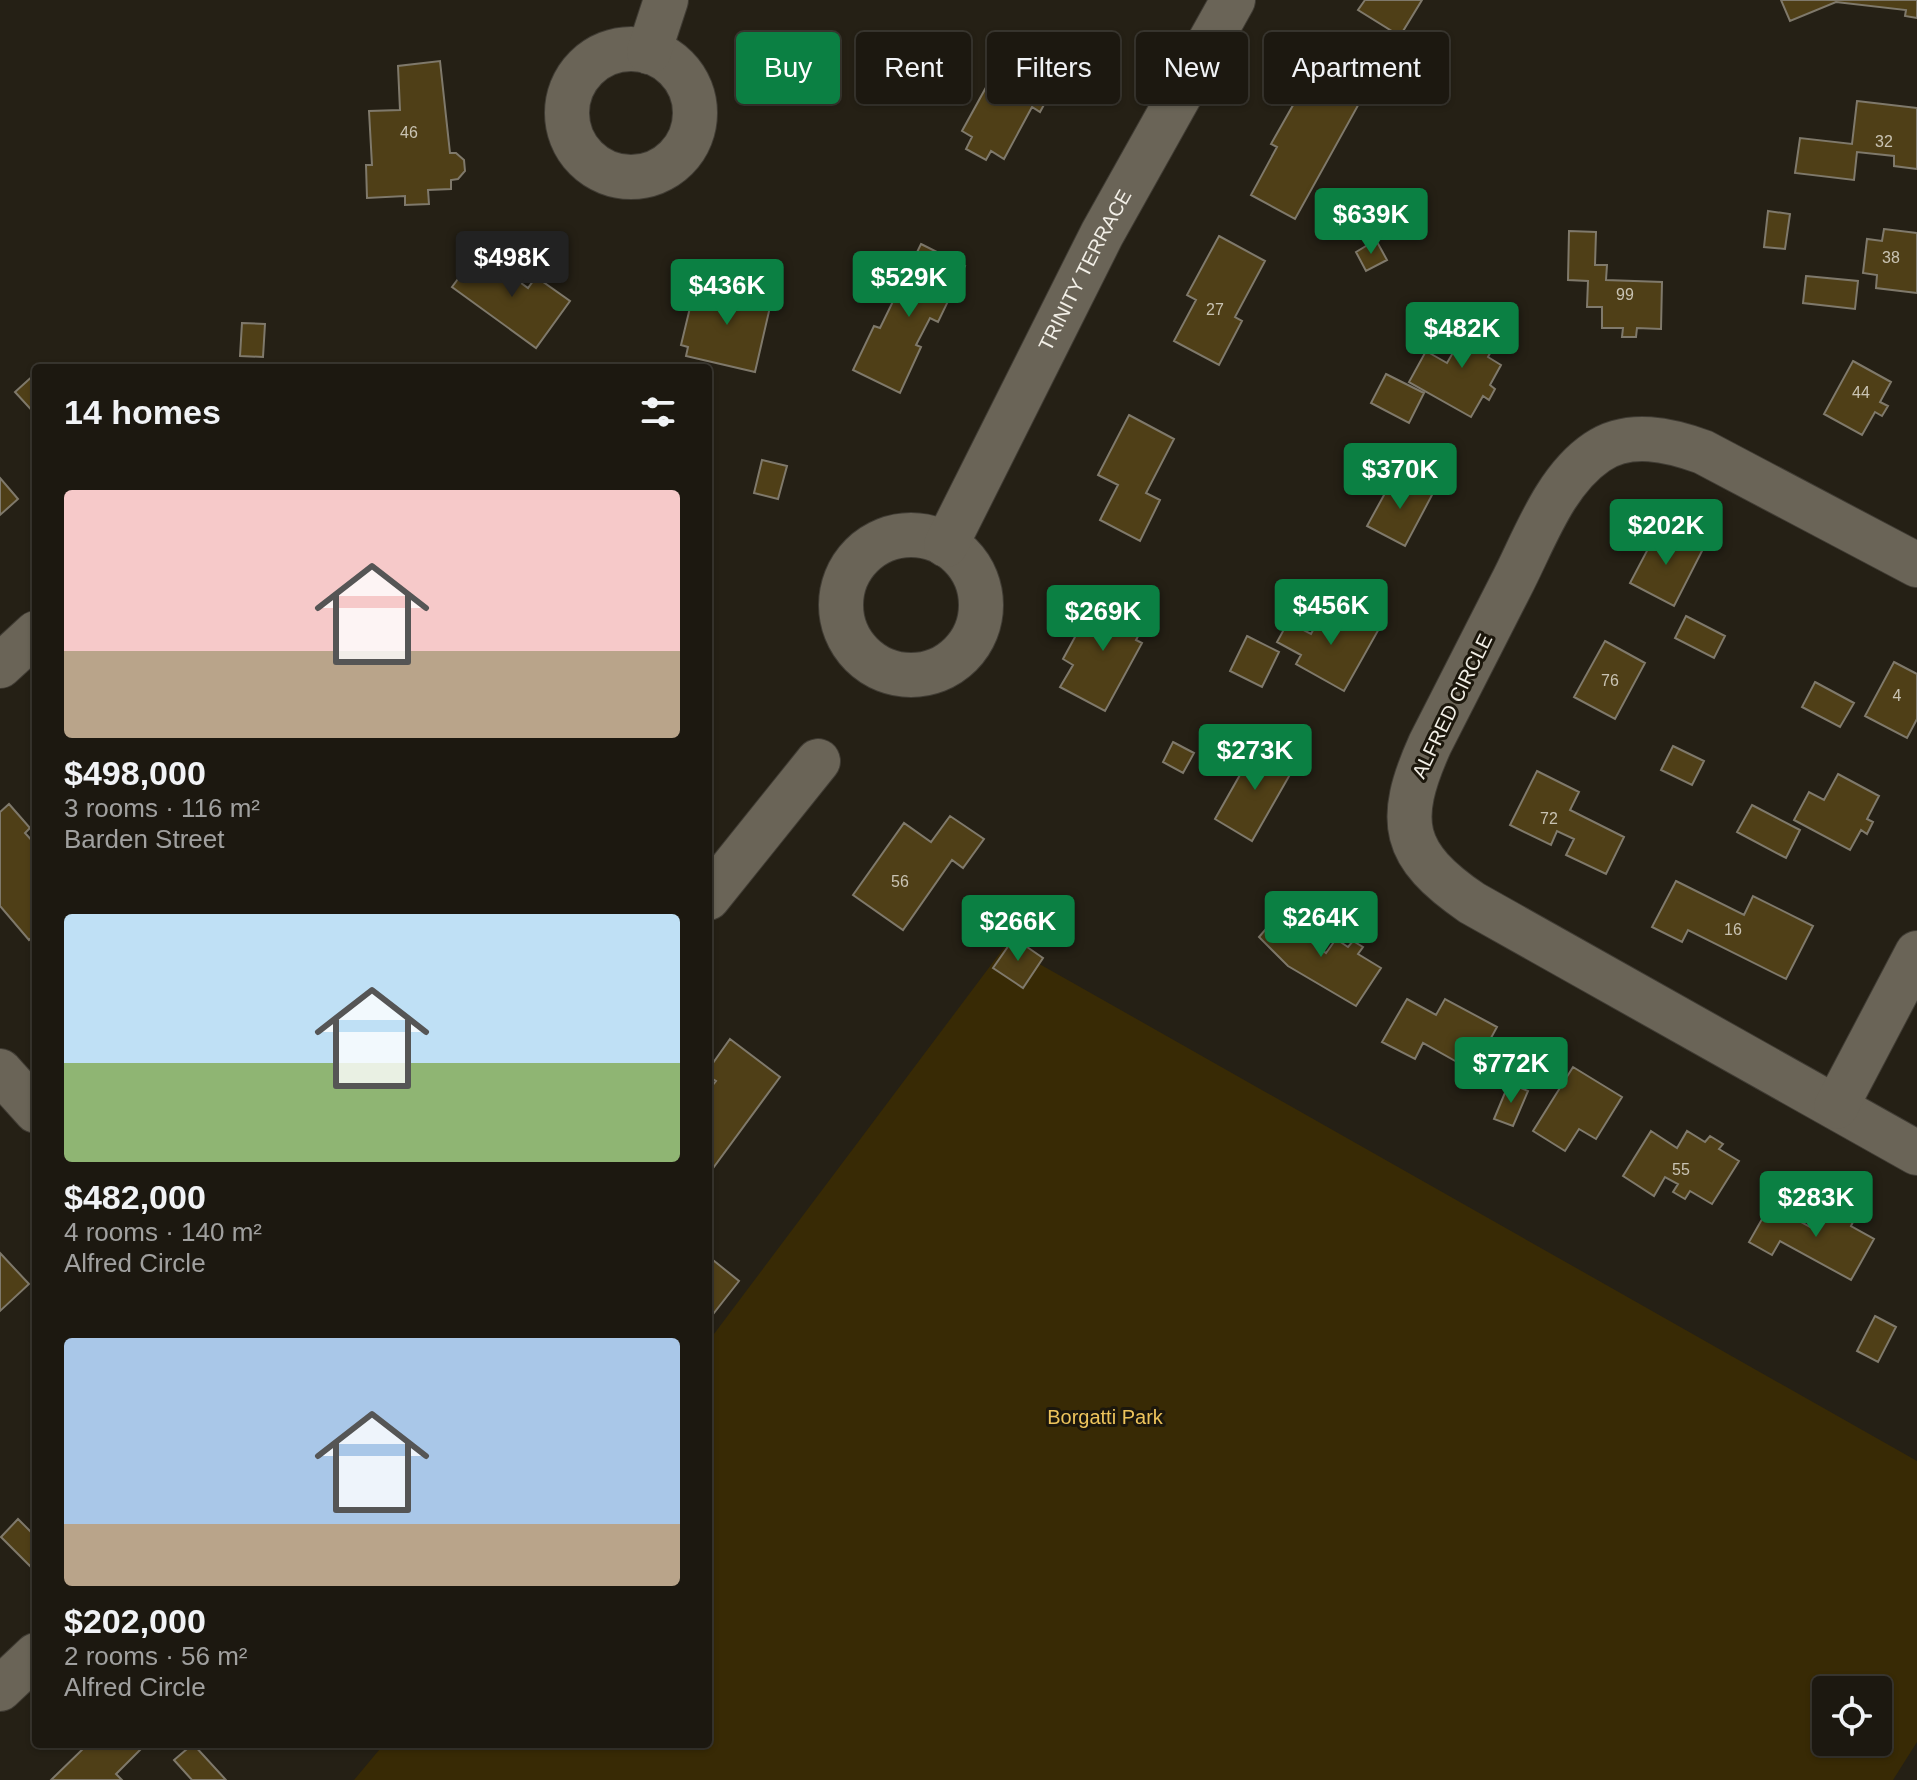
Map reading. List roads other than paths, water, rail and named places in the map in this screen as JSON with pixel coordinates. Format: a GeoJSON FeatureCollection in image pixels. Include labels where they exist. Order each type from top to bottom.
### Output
{"type":"FeatureCollection","features":[{"type":"Feature","properties":{"kind":"street"},"geometry":{"type":"LineString","coordinates":[[649,52],[666,0]]}},
{"type":"Feature","properties":{"kind":"street","name":"TRINITY TERRACE"},"geometry":{"type":"LineString","coordinates":[[946,545],[1102,234],[1233,0]]}},
{"type":"Feature","properties":{"kind":"street","name":"ALFRED CIRCLE"},"geometry":{"type":"LineString","coordinates":[[1917,565],[1683,444],[1641,439],[1618,442],[1598,451],[1579,467],[1549,511],[1430,744],[1410,803],[1409,821],[1419,856],[1448,886],[1484,910],[1917,1153]]}},
{"type":"Feature","properties":{"kind":"street"},"geometry":{"type":"LineString","coordinates":[[0,666],[32,637]]}},
{"type":"Feature","properties":{"kind":"street"},"geometry":{"type":"LineString","coordinates":[[712,893],[818,761]]}},
{"type":"Feature","properties":{"kind":"street"},"geometry":{"type":"LineString","coordinates":[[1836,1107],[1917,953]]}},
{"type":"Feature","properties":{"kind":"street"},"geometry":{"type":"LineString","coordinates":[[0,1071],[32,1107]]}},
{"type":"Feature","properties":{"kind":"street"},"geometry":{"type":"LineString","coordinates":[[0,1689],[32,1659]]}},
{"type":"Feature","properties":{"kind":"park label","name":"Borgatti Park"},"geometry":{"type":"Point","coordinates":[1105,1417]}}]}
